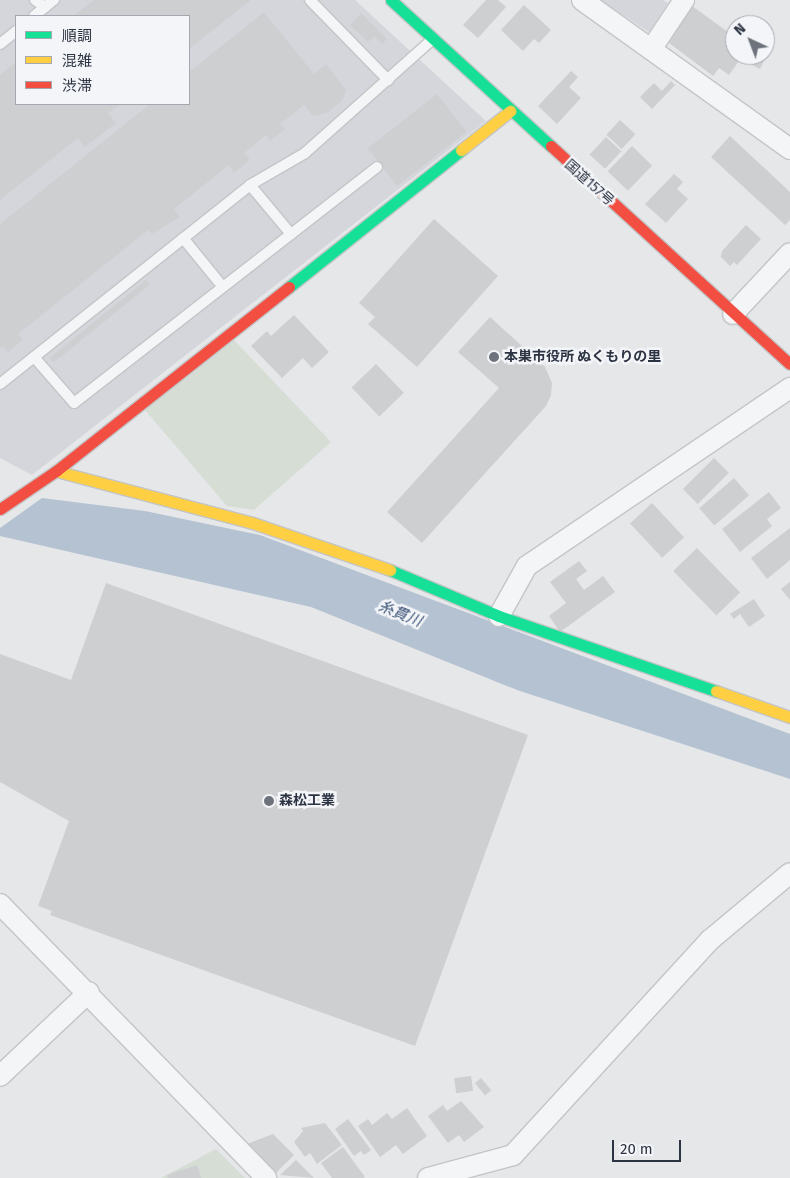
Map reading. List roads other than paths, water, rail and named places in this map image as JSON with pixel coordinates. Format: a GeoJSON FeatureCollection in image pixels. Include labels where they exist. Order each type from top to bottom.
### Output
{"type":"FeatureCollection","features":[{"type":"Feature","properties":{"kind":"main road","name":"国道157号"},"geometry":{"type":"LineString","coordinates":[[391,0],[435,38],[510,111],[790,364]]}},
{"type":"Feature","properties":{"kind":"main road"},"geometry":{"type":"LineString","coordinates":[[0,509],[56,471],[510,111]]}},
{"type":"Feature","properties":{"kind":"main road"},"geometry":{"type":"LineString","coordinates":[[56,471],[253,523],[368,561],[499,616],[790,717]]}},
{"type":"Feature","properties":{"kind":"street"},"geometry":{"type":"LineString","coordinates":[[582,0],[790,148]]}},
{"type":"Feature","properties":{"kind":"street"},"geometry":{"type":"LineString","coordinates":[[652,48],[684,0]]}},
{"type":"Feature","properties":{"kind":"street"},"geometry":{"type":"LineString","coordinates":[[733,314],[790,253]]}},
{"type":"Feature","properties":{"kind":"street"},"geometry":{"type":"LineString","coordinates":[[499,616],[527,566],[790,388]]}},
{"type":"Feature","properties":{"kind":"street"},"geometry":{"type":"LineString","coordinates":[[428,1178],[513,1155],[710,940],[790,873]]}},
{"type":"Feature","properties":{"kind":"street"},"geometry":{"type":"LineString","coordinates":[[0,904],[89,992],[266,1178]]}},
{"type":"Feature","properties":{"kind":"street"},"geometry":{"type":"LineString","coordinates":[[0,1076],[89,992]]}},
{"type":"Feature","properties":{"kind":"lane"},"geometry":{"type":"LineString","coordinates":[[35,0],[45,7]]}},
{"type":"Feature","properties":{"kind":"lane"},"geometry":{"type":"LineString","coordinates":[[35,15],[54,0]]}},
{"type":"Feature","properties":{"kind":"lane"},"geometry":{"type":"LineString","coordinates":[[310,0],[388,80]]}},
{"type":"Feature","properties":{"kind":"lane"},"geometry":{"type":"LineString","coordinates":[[0,44],[15,32]]}},
{"type":"Feature","properties":{"kind":"lane"},"geometry":{"type":"LineString","coordinates":[[0,384],[250,185],[305,153],[435,38]]}},
{"type":"Feature","properties":{"kind":"lane"},"geometry":{"type":"LineString","coordinates":[[34,357],[74,403],[377,167]]}},
{"type":"Feature","properties":{"kind":"lane"},"geometry":{"type":"LineString","coordinates":[[250,185],[291,234]]}},
{"type":"Feature","properties":{"kind":"lane"},"geometry":{"type":"LineString","coordinates":[[183,238],[224,287]]}},
{"type":"Feature","properties":{"kind":"water","name":"糸貫川"},"geometry":{"type":"Polygon","coordinates":[[[42,498],[145,511],[260,535],[790,734],[790,779],[517,690],[311,607],[0,536],[0,528],[42,498]]]}},
{"type":"Feature","properties":{"kind":"place","name":"本巣市役所 ぬくもりの里"},"geometry":{"type":"Point","coordinates":[494,357]}},
{"type":"Feature","properties":{"kind":"place","name":"森松工業"},"geometry":{"type":"Point","coordinates":[269,801]}}]}
